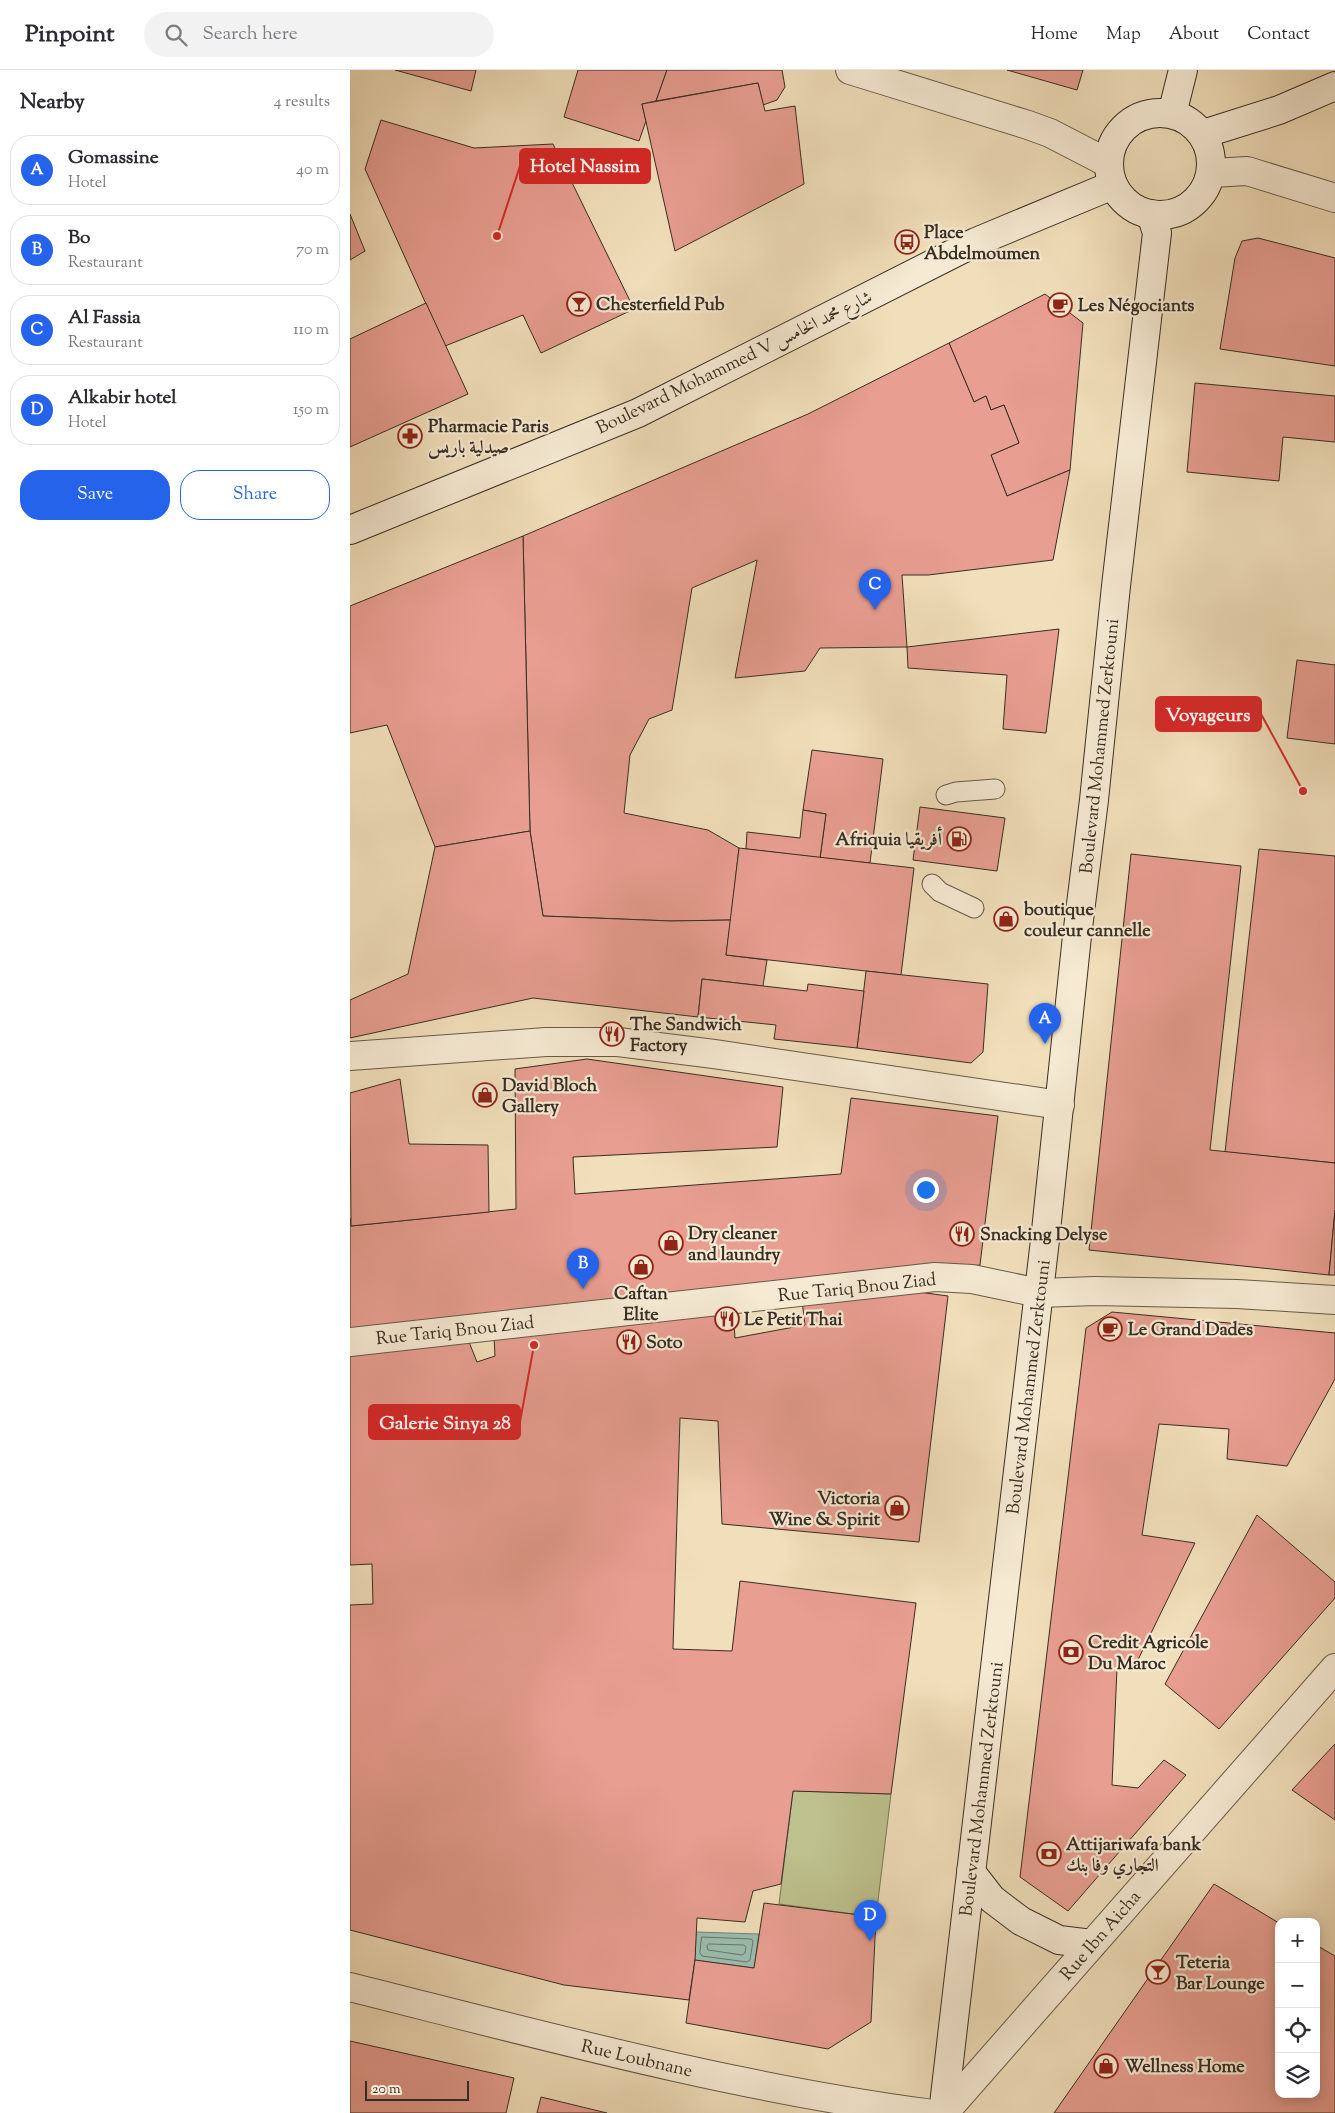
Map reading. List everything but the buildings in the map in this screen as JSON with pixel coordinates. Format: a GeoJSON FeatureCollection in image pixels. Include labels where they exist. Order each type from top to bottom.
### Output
{"type":"FeatureCollection","features":[{"type":"Feature","properties":{"kind":"main road"},"geometry":{"type":"LineString","coordinates":[[850,70],[1043,130],[1111,174],[1128,204],[1151,214],[1164,215],[1178,212],[1190,206],[1200,197],[1212,173],[1212,158],[1203,134],[1184,119],[1172,114],[1145,114],[1131,121],[1119,132],[1111,147],[1111,174]]}},
{"type":"Feature","properties":{"kind":"main road"},"geometry":{"type":"LineString","coordinates":[[1172,114],[1183,70]]}},
{"type":"Feature","properties":{"kind":"main road"},"geometry":{"type":"LineString","coordinates":[[1203,134],[1279,110],[1335,86]]}},
{"type":"Feature","properties":{"kind":"main road"},"geometry":{"type":"LineString","coordinates":[[1212,173],[1246,171],[1335,198]]}},
{"type":"Feature","properties":{"kind":"main road","name":"Boulevard Mohammed V شارع محمد الخامس"},"geometry":{"type":"LineString","coordinates":[[350,530],[638,413],[1111,174]]}},
{"type":"Feature","properties":{"kind":"main road","name":"Boulevard Mohammed Zerktouni"},"geometry":{"type":"LineString","coordinates":[[944,2113],[1039,1293],[1077,936],[1094,800],[1116,586],[1157,233],[1151,214]]}},
{"type":"Feature","properties":{"kind":"main road"},"geometry":{"type":"LineString","coordinates":[[350,1056],[546,1042],[618,1042],[714,1054],[1060,1105]]}},
{"type":"Feature","properties":{"kind":"main road","name":"Rue Tariq Bnou Ziad"},"geometry":{"type":"LineString","coordinates":[[350,1342],[935,1277],[972,1279],[1039,1293],[1095,1291],[1237,1294],[1335,1300]]}},
{"type":"Feature","properties":{"kind":"main road","name":"Rue Ibn Aicha"},"geometry":{"type":"LineString","coordinates":[[944,2113],[1335,1668]]}},
{"type":"Feature","properties":{"kind":"main road"},"geometry":{"type":"LineString","coordinates":[[971,1872],[992,1898],[1021,1921],[1059,1940],[1092,1944]]}},
{"type":"Feature","properties":{"kind":"main road","name":"Rue Loubnane"},"geometry":{"type":"LineString","coordinates":[[350,1987],[656,2064],[858,2104],[926,2113]]}},
{"type":"Feature","properties":{"kind":"lane"},"geometry":{"type":"LineString","coordinates":[[946,795],[956,792],[995,790]]}},
{"type":"Feature","properties":{"kind":"lane"},"geometry":{"type":"LineString","coordinates":[[932,884],[940,892],[974,908]]}},
{"type":"Feature","properties":{"kind":"green space"},"geometry":{"type":"Polygon","coordinates":[[[793,1791],[891,1794],[876,1917],[779,1904],[793,1791]]]}},
{"type":"Feature","properties":{"kind":"water"},"geometry":{"type":"Polygon","coordinates":[[[696,1932],[759,1934],[754,1968],[695,1960],[696,1932]]]}},
{"type":"Feature","properties":{"kind":"place","name":"Hotel Nassim"},"geometry":{"type":"Point","coordinates":[497,236]}},
{"type":"Feature","properties":{"kind":"place","name":"Place Abdelmoumen"},"geometry":{"type":"Point","coordinates":[907,242]}},
{"type":"Feature","properties":{"kind":"place","name":"Chesterfield Pub"},"geometry":{"type":"Point","coordinates":[579,304]}},
{"type":"Feature","properties":{"kind":"place","name":"Les Négociants"},"geometry":{"type":"Point","coordinates":[1060,305]}},
{"type":"Feature","properties":{"kind":"place","name":"Pharmacie Paris صيدلية باريس"},"geometry":{"type":"Point","coordinates":[410,436]}},
{"type":"Feature","properties":{"kind":"place","name":"Al Fassia"},"geometry":{"type":"Point","coordinates":[875,610]}},
{"type":"Feature","properties":{"kind":"place","name":"Voyageurs"},"geometry":{"type":"Point","coordinates":[1303,791]}},
{"type":"Feature","properties":{"kind":"place","name":"Afriquia أفريقيا"},"geometry":{"type":"Point","coordinates":[959,839]}},
{"type":"Feature","properties":{"kind":"place","name":"boutique couleur cannelle"},"geometry":{"type":"Point","coordinates":[1006,919]}},
{"type":"Feature","properties":{"kind":"place","name":"The Sandwich Factory"},"geometry":{"type":"Point","coordinates":[612,1034]}},
{"type":"Feature","properties":{"kind":"place","name":"Gomassine"},"geometry":{"type":"Point","coordinates":[1045,1044]}},
{"type":"Feature","properties":{"kind":"place","name":"David Bloch Gallery"},"geometry":{"type":"Point","coordinates":[485,1095]}},
{"type":"Feature","properties":{"kind":"place","name":"Snacking Delyse"},"geometry":{"type":"Point","coordinates":[962,1234]}},
{"type":"Feature","properties":{"kind":"place","name":"Dry cleaner and laundry"},"geometry":{"type":"Point","coordinates":[671,1243]}},
{"type":"Feature","properties":{"kind":"place","name":"Caftan Elite"},"geometry":{"type":"Point","coordinates":[641,1267]}},
{"type":"Feature","properties":{"kind":"place","name":"Bo"},"geometry":{"type":"Point","coordinates":[583,1289]}},
{"type":"Feature","properties":{"kind":"place","name":"Le Petit Thai"},"geometry":{"type":"Point","coordinates":[727,1319]}},
{"type":"Feature","properties":{"kind":"place","name":"Le Grand Dades"},"geometry":{"type":"Point","coordinates":[1110,1329]}},
{"type":"Feature","properties":{"kind":"place","name":"Soto"},"geometry":{"type":"Point","coordinates":[629,1342]}},
{"type":"Feature","properties":{"kind":"place","name":"Galerie Sinya 28"},"geometry":{"type":"Point","coordinates":[534,1345]}},
{"type":"Feature","properties":{"kind":"place","name":"Victoria Wine & Spirit"},"geometry":{"type":"Point","coordinates":[897,1508]}},
{"type":"Feature","properties":{"kind":"place","name":"Credit Agricole Du Maroc"},"geometry":{"type":"Point","coordinates":[1071,1652]}},
{"type":"Feature","properties":{"kind":"place","name":"Attijariwafa bank التجاري وفا بنك"},"geometry":{"type":"Point","coordinates":[1049,1854]}},
{"type":"Feature","properties":{"kind":"place","name":"Alkabir hotel"},"geometry":{"type":"Point","coordinates":[870,1941]}},
{"type":"Feature","properties":{"kind":"place","name":"Teteria Bar Lounge"},"geometry":{"type":"Point","coordinates":[1158,1972]}},
{"type":"Feature","properties":{"kind":"place","name":"Wellness Home"},"geometry":{"type":"Point","coordinates":[1106,2066]}}]}
